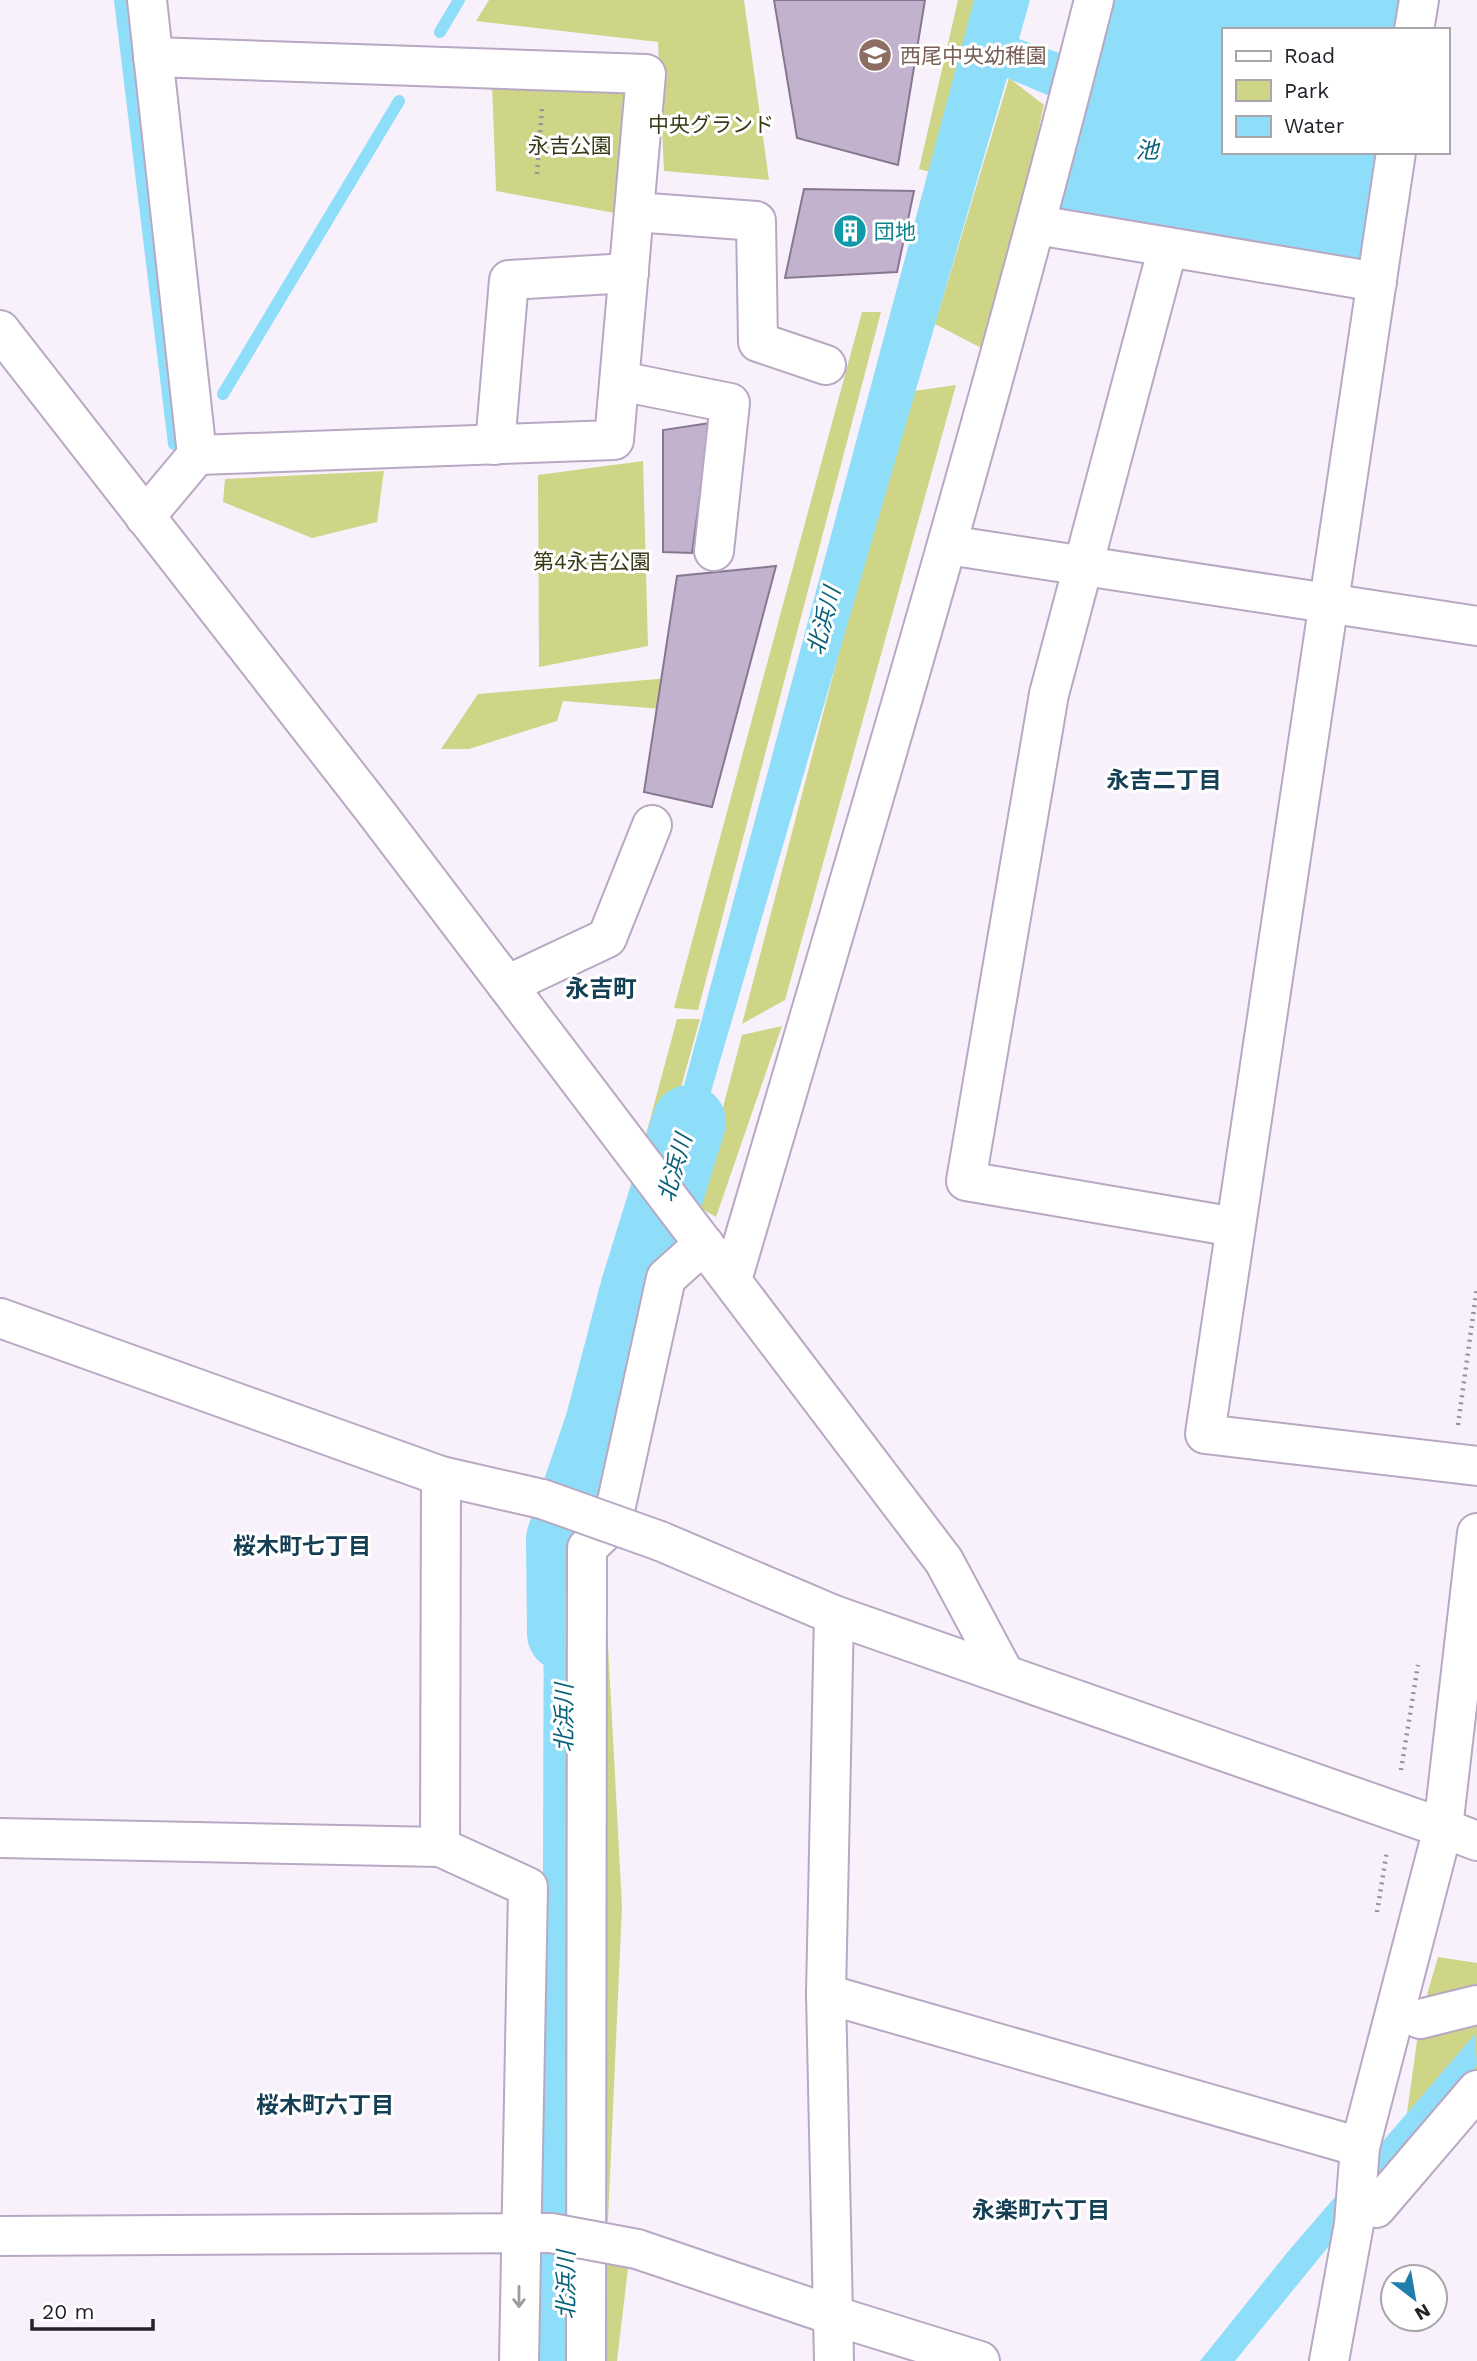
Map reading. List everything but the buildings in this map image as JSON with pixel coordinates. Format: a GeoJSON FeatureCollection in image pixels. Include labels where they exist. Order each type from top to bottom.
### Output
{"type":"FeatureCollection","features":[{"type":"Feature","properties":{"kind":"street"},"geometry":{"type":"LineString","coordinates":[[145,517],[198,455],[147,0]]}},
{"type":"Feature","properties":{"kind":"street"},"geometry":{"type":"LineString","coordinates":[[732,1280],[948,545],[1037,225],[1094,0]]}},
{"type":"Feature","properties":{"kind":"street"},"geometry":{"type":"LineString","coordinates":[[1414,28],[1419,0]]}},
{"type":"Feature","properties":{"kind":"street"},"geometry":{"type":"LineString","coordinates":[[153,57],[646,74],[614,440],[198,455]]}},
{"type":"Feature","properties":{"kind":"street"},"geometry":{"type":"LineString","coordinates":[[1396,154],[1205,1434],[1477,1466]]}},
{"type":"Feature","properties":{"kind":"street"},"geometry":{"type":"LineString","coordinates":[[635,212],[756,221],[758,342],[826,365]]}},
{"type":"Feature","properties":{"kind":"street"},"geometry":{"type":"LineString","coordinates":[[1037,225],[1377,282]]}},
{"type":"Feature","properties":{"kind":"street"},"geometry":{"type":"LineString","coordinates":[[1168,247],[1049,694],[966,1181],[1236,1227]]}},
{"type":"Feature","properties":{"kind":"street"},"geometry":{"type":"LineString","coordinates":[[495,445],[509,280],[629,273]]}},
{"type":"Feature","properties":{"kind":"street"},"geometry":{"type":"LineString","coordinates":[[0,330],[507,985],[944,1561],[1004,1673]]}},
{"type":"Feature","properties":{"kind":"street"},"geometry":{"type":"LineString","coordinates":[[620,382],[730,403],[713,551]]}},
{"type":"Feature","properties":{"kind":"street"},"geometry":{"type":"LineString","coordinates":[[948,545],[1328,601],[1477,626]]}},
{"type":"Feature","properties":{"kind":"street"},"geometry":{"type":"LineString","coordinates":[[507,985],[607,938],[652,825]]}},
{"type":"Feature","properties":{"kind":"street"},"geometry":{"type":"LineString","coordinates":[[586,2361],[587,1548],[612,1524],[666,1278],[699,1239]]}},
{"type":"Feature","properties":{"kind":"street"},"geometry":{"type":"LineString","coordinates":[[0,1318],[441,1476],[542,1500],[612,1524],[660,1541],[834,1615],[1460,1834]]}},
{"type":"Feature","properties":{"kind":"street"},"geometry":{"type":"LineString","coordinates":[[440,1847],[441,1476]]}},
{"type":"Feature","properties":{"kind":"street"},"geometry":{"type":"LineString","coordinates":[[1329,2361],[1365,2216],[1360,2149],[1460,1834],[1477,1533]]}},
{"type":"Feature","properties":{"kind":"street"},"geometry":{"type":"LineString","coordinates":[[834,1615],[827,1994],[834,2361]]}},
{"type":"Feature","properties":{"kind":"street"},"geometry":{"type":"LineString","coordinates":[[0,1838],[440,1847],[528,1887],[535,2233],[519,2361]]}},
{"type":"Feature","properties":{"kind":"street"},"geometry":{"type":"LineString","coordinates":[[827,1994],[1360,2149]]}},
{"type":"Feature","properties":{"kind":"street"},"geometry":{"type":"LineString","coordinates":[[1420,2019],[1477,2005]]}},
{"type":"Feature","properties":{"kind":"street"},"geometry":{"type":"LineString","coordinates":[[1365,2216],[1477,2090]]}},
{"type":"Feature","properties":{"kind":"street"},"geometry":{"type":"LineString","coordinates":[[0,2236],[535,2233],[637,2249],[835,2316],[980,2361]]}},
{"type":"Feature","properties":{"kind":"path"},"geometry":{"type":"LineString","coordinates":[[537,174],[542,97]]}},
{"type":"Feature","properties":{"kind":"path"},"geometry":{"type":"LineString","coordinates":[[540,139],[603,144]]}},
{"type":"Feature","properties":{"kind":"green space","name":"中央グランド"},"geometry":{"type":"Polygon","coordinates":[[[489,0],[744,0],[769,180],[664,171],[658,42],[476,21],[489,0]]]}},
{"type":"Feature","properties":{"kind":"green space"},"geometry":{"type":"Polygon","coordinates":[[[958,0],[974,0],[935,173],[919,169],[958,0]]]}},
{"type":"Feature","properties":{"kind":"green space"},"geometry":{"type":"Polygon","coordinates":[[[1009,78],[1044,105],[989,352],[935,324],[1009,78]]]}},
{"type":"Feature","properties":{"kind":"green space","name":"永吉公園"},"geometry":{"type":"Polygon","coordinates":[[[492,84],[636,88],[620,214],[496,191],[492,84]]]}},
{"type":"Feature","properties":{"kind":"green space"},"geometry":{"type":"Polygon","coordinates":[[[862,312],[881,312],[698,1010],[674,1008],[862,312]]]}},
{"type":"Feature","properties":{"kind":"green space"},"geometry":{"type":"Polygon","coordinates":[[[956,385],[785,1000],[742,1024],[907,392],[956,385]]]}},
{"type":"Feature","properties":{"kind":"green space","name":"第4永吉公園"},"geometry":{"type":"Polygon","coordinates":[[[643,461],[648,646],[539,667],[538,475],[643,461]]]}},
{"type":"Feature","properties":{"kind":"green space"},"geometry":{"type":"Polygon","coordinates":[[[384,471],[377,522],[312,538],[223,502],[225,479],[384,471]]]}},
{"type":"Feature","properties":{"kind":"green space"},"geometry":{"type":"Polygon","coordinates":[[[670,678],[662,709],[563,701],[557,721],[469,749],[441,749],[478,694],[670,678]]]}},
{"type":"Feature","properties":{"kind":"green space"},"geometry":{"type":"Polygon","coordinates":[[[677,1019],[700,1019],[664,1148],[644,1142],[677,1019]]]}},
{"type":"Feature","properties":{"kind":"green space"},"geometry":{"type":"Polygon","coordinates":[[[782,1026],[716,1217],[697,1206],[742,1035],[782,1026]]]}},
{"type":"Feature","properties":{"kind":"green space"},"geometry":{"type":"Polygon","coordinates":[[[603,1552],[622,1906],[608,2221],[576,2215],[603,1552]]]}},
{"type":"Feature","properties":{"kind":"green space"},"geometry":{"type":"Polygon","coordinates":[[[1438,1957],[1477,1963],[1477,2106],[1393,2214],[1420,2019],[1438,1957]]]}},
{"type":"Feature","properties":{"kind":"green space"},"geometry":{"type":"Polygon","coordinates":[[[578,2252],[629,2260],[617,2361],[580,2361],[578,2252]]]}},
{"type":"Feature","properties":{"kind":"water","name":"池"},"geometry":{"type":"Polygon","coordinates":[[[974,0],[1030,0],[1019,39],[1088,63],[1103,0],[1411,0],[1406,28],[1222,28],[1222,154],[1387,154],[1370,263],[1054,214],[1078,108],[1007,78],[680,1198],[663,1164],[974,0]]]}},
{"type":"Feature","properties":{"kind":"water","name":"北浜川"},"geometry":{"type":"Polygon","coordinates":[[[636,1213],[665,1252],[596,1499],[562,1494],[636,1213]]]}},
{"type":"Feature","properties":{"kind":"water","name":"北浜川"},"geometry":{"type":"Polygon","coordinates":[[[544,1531],[585,1538],[577,2207],[542,2198],[544,1531]]]}},
{"type":"Feature","properties":{"kind":"water"},"geometry":{"type":"Polygon","coordinates":[[[1475,2034],[1477,2065],[1235,2361],[1200,2361],[1286,2254],[1475,2034]]]}},
{"type":"Feature","properties":{"kind":"water","name":"北浜川"},"geometry":{"type":"Polygon","coordinates":[[[553,2260],[581,2266],[581,2361],[552,2361],[553,2260]]]}},
{"type":"Feature","properties":{"kind":"waterway"},"geometry":{"type":"LineString","coordinates":[[120,0],[174,444]]}},
{"type":"Feature","properties":{"kind":"waterway"},"geometry":{"type":"LineString","coordinates":[[440,32],[459,0]]}},
{"type":"Feature","properties":{"kind":"waterway"},"geometry":{"type":"LineString","coordinates":[[223,394],[399,101]]}},
{"type":"Feature","properties":{"kind":"waterway","name":"北浜川"},"geometry":{"type":"LineString","coordinates":[[564,1634],[563,1539],[602,1424],[637,1290],[689,1122]]}},
{"type":"Feature","properties":{"kind":"waterway","name":"北浜川"},"geometry":{"type":"LineString","coordinates":[[565,2104],[566,2361]]}},
{"type":"Feature","properties":{"kind":"place","name":"西尾中央幼稚園"},"geometry":{"type":"Point","coordinates":[875,55]}},
{"type":"Feature","properties":{"kind":"place","name":"団地"},"geometry":{"type":"Point","coordinates":[850,231]}},
{"type":"Feature","properties":{"kind":"district","name":"永吉二丁目"},"geometry":{"type":"Point","coordinates":[1164,780]}},
{"type":"Feature","properties":{"kind":"district","name":"永吉町"},"geometry":{"type":"Point","coordinates":[601,989]}},
{"type":"Feature","properties":{"kind":"district","name":"桜木町七丁目"},"geometry":{"type":"Point","coordinates":[302,1546]}},
{"type":"Feature","properties":{"kind":"district","name":"桜木町六丁目"},"geometry":{"type":"Point","coordinates":[325,2105]}},
{"type":"Feature","properties":{"kind":"district","name":"永楽町六丁目"},"geometry":{"type":"Point","coordinates":[1041,2210]}}]}
